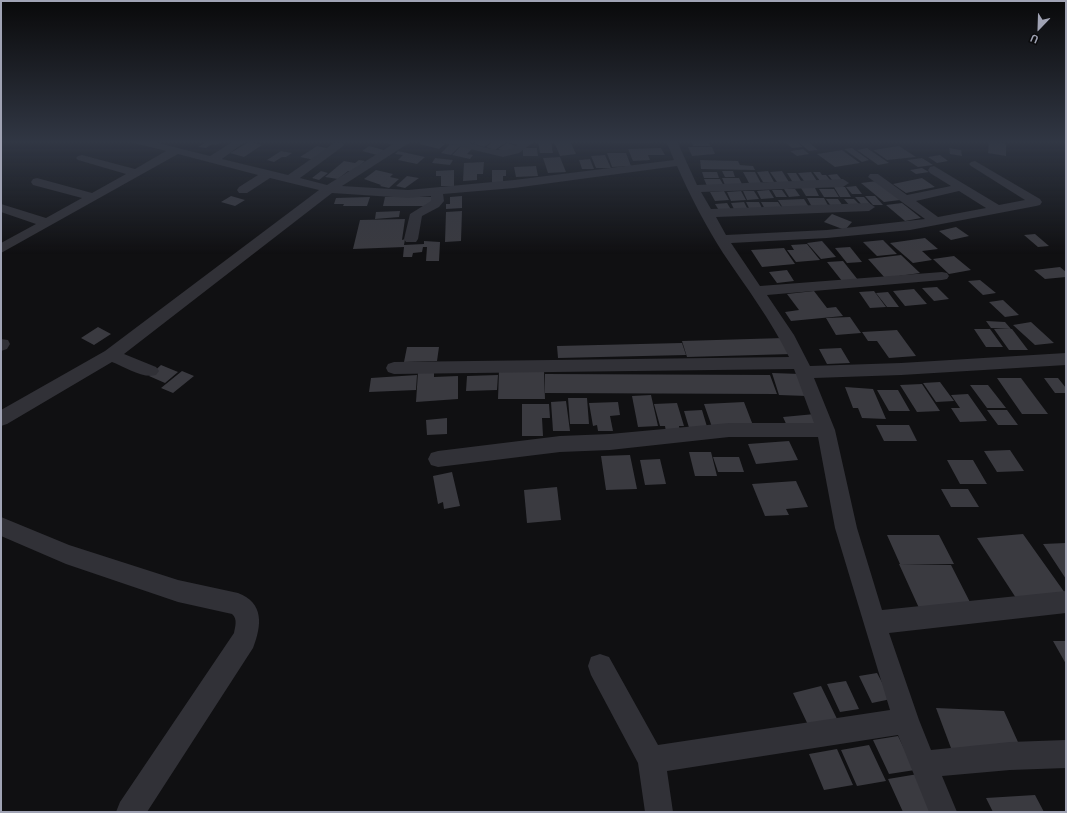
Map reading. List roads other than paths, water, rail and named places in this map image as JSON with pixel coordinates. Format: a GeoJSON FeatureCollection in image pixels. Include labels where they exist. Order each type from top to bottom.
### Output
{"type":"FeatureCollection","features":[{"type":"Feature","properties":{"kind":"street"},"geometry":{"type":"LineString","coordinates":[[1,249],[127,179]]}},
{"type":"Feature","properties":{"kind":"street"},"geometry":{"type":"LineString","coordinates":[[243,190],[260,179]]}},
{"type":"Feature","properties":{"kind":"street"},"geometry":{"type":"LineString","coordinates":[[295,179],[329,189],[408,194],[553,179]]}},
{"type":"Feature","properties":{"kind":"street"},"geometry":{"type":"LineString","coordinates":[[1,419],[111,355],[329,189],[345,179]]}},
{"type":"Feature","properties":{"kind":"street"},"geometry":{"type":"LineString","coordinates":[[689,179],[722,239],[786,335],[802,368],[826,430],[846,528],[874,624],[906,720],[943,812]]}},
{"type":"Feature","properties":{"kind":"street"},"geometry":{"type":"LineString","coordinates":[[877,179],[936,221]]}},
{"type":"Feature","properties":{"kind":"street"},"geometry":{"type":"LineString","coordinates":[[949,179],[998,210]]}},
{"type":"Feature","properties":{"kind":"street"},"geometry":{"type":"LineString","coordinates":[[722,239],[827,234],[910,226],[1036,202],[999,179]]}},
{"type":"Feature","properties":{"kind":"street"},"geometry":{"type":"LineString","coordinates":[[37,182],[93,198]]}},
{"type":"Feature","properties":{"kind":"street"},"geometry":{"type":"LineString","coordinates":[[693,188],[843,183]]}},
{"type":"Feature","properties":{"kind":"street"},"geometry":{"type":"LineString","coordinates":[[906,199],[962,187]]}},
{"type":"Feature","properties":{"kind":"street"},"geometry":{"type":"LineString","coordinates":[[411,239],[416,214],[438,202],[437,192]]}},
{"type":"Feature","properties":{"kind":"street"},"geometry":{"type":"LineString","coordinates":[[707,213],[869,207]]}},
{"type":"Feature","properties":{"kind":"street"},"geometry":{"type":"LineString","coordinates":[[1,208],[48,223]]}},
{"type":"Feature","properties":{"kind":"street"},"geometry":{"type":"LineString","coordinates":[[811,210],[827,234]]}},
{"type":"Feature","properties":{"kind":"street"},"geometry":{"type":"LineString","coordinates":[[756,291],[942,276]]}},
{"type":"Feature","properties":{"kind":"street"},"geometry":{"type":"LineString","coordinates":[[111,355],[150,371]]}},
{"type":"Feature","properties":{"kind":"street"},"geometry":{"type":"LineString","coordinates":[[394,368],[802,368],[901,370],[1066,359]]}},
{"type":"Feature","properties":{"kind":"street"},"geometry":{"type":"LineString","coordinates":[[438,459],[560,444],[610,442],[728,430],[826,430]]}},
{"type":"Feature","properties":{"kind":"street"},"geometry":{"type":"LineString","coordinates":[[1,526],[66,554],[178,591],[228,600],[238,604],[245,610],[248,624],[244,640],[130,812]]}},
{"type":"Feature","properties":{"kind":"street"},"geometry":{"type":"LineString","coordinates":[[874,624],[1066,602]]}},
{"type":"Feature","properties":{"kind":"street"},"geometry":{"type":"LineString","coordinates":[[600,666],[651,760],[658,812]]}},
{"type":"Feature","properties":{"kind":"street"},"geometry":{"type":"LineString","coordinates":[[651,760],[906,720]]}},
{"type":"Feature","properties":{"kind":"street"},"geometry":{"type":"LineString","coordinates":[[923,764],[1010,756],[1066,754]]}}]}
